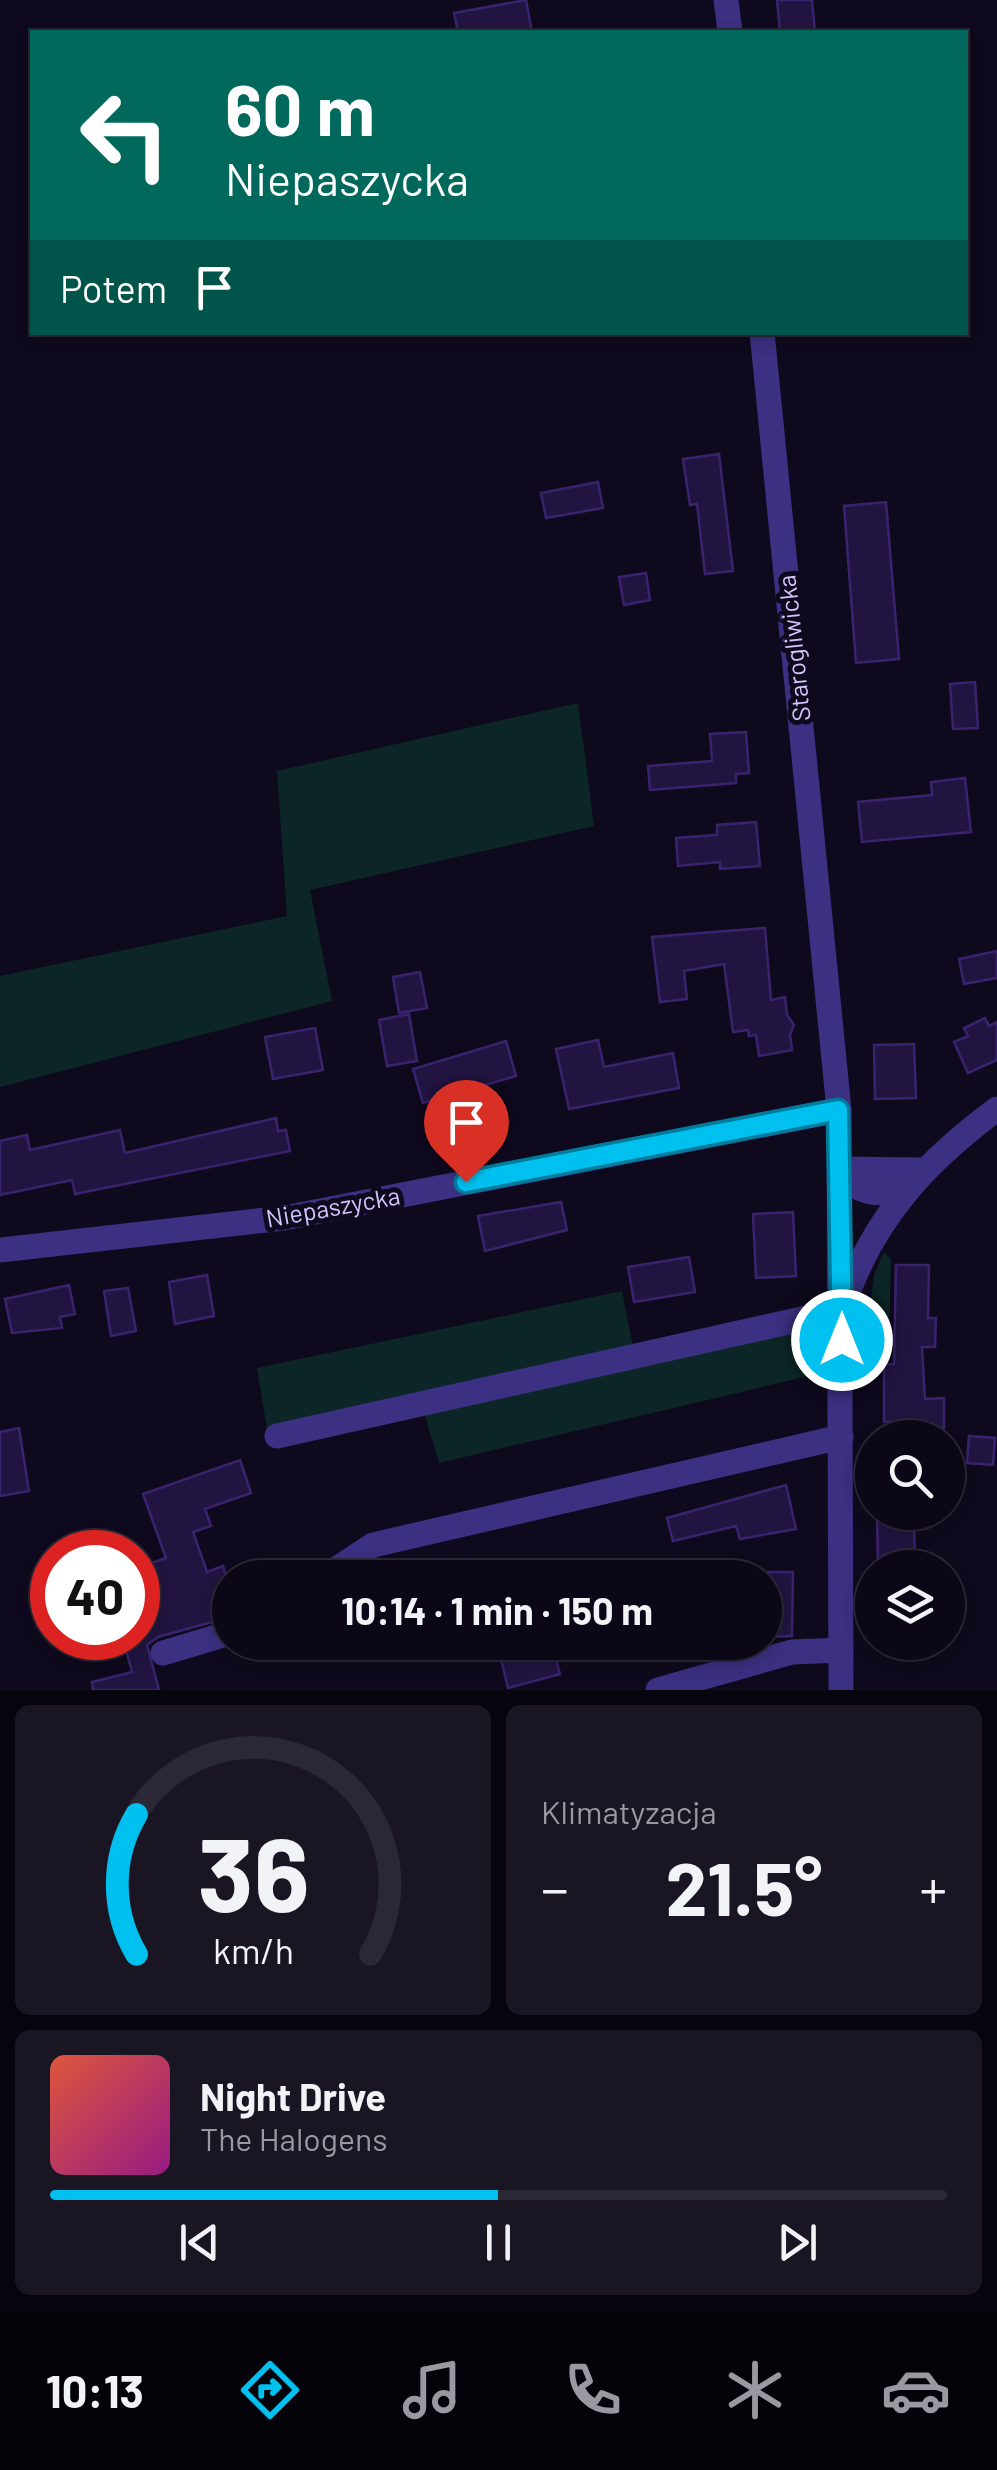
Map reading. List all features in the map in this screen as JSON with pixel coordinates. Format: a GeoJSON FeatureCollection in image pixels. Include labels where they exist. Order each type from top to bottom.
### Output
{"type":"FeatureCollection","features":[{"type":"Feature","properties":{"kind":"street"},"geometry":{"type":"LineString","coordinates":[[726,0],[730,30]]}},
{"type":"Feature","properties":{"kind":"street","name":"Starogliwicka"},"geometry":{"type":"LineString","coordinates":[[762,335],[838,1110],[841,1690]]}},
{"type":"Feature","properties":{"kind":"street","name":"Niepaszycka"},"geometry":{"type":"LineString","coordinates":[[0,1250],[284,1218],[838,1110]]}},
{"type":"Feature","properties":{"kind":"street"},"geometry":{"type":"LineString","coordinates":[[841,1172],[856,1190],[890,1195],[997,1110]]}},
{"type":"Feature","properties":{"kind":"street"},"geometry":{"type":"LineString","coordinates":[[277,1436],[842,1310],[862,1256],[916,1178]]}},
{"type":"Feature","properties":{"kind":"street"},"geometry":{"type":"LineString","coordinates":[[349,1560],[372,1545],[841,1437]]}},
{"type":"Feature","properties":{"kind":"street"},"geometry":{"type":"LineString","coordinates":[[163,1654],[212,1639]]}},
{"type":"Feature","properties":{"kind":"street"},"geometry":{"type":"LineString","coordinates":[[658,1690],[792,1652],[841,1650]]}},
{"type":"Feature","properties":{"kind":"green space"},"geometry":{"type":"Polygon","coordinates":[[[578,703],[594,826],[310,890],[332,1001],[0,1087],[0,976],[287,916],[277,771],[578,703]]]}},
{"type":"Feature","properties":{"kind":"green space"},"geometry":{"type":"Polygon","coordinates":[[[884,1252],[891,1259],[889,1343],[866,1343],[874,1275],[884,1252]]]}},
{"type":"Feature","properties":{"kind":"green space"},"geometry":{"type":"Polygon","coordinates":[[[622,1291],[633,1347],[267,1429],[257,1368],[622,1291]]]}},
{"type":"Feature","properties":{"kind":"green space"},"geometry":{"type":"Polygon","coordinates":[[[805,1324],[805,1377],[439,1463],[423,1409],[805,1324]]]}},
{"type":"Feature","properties":{"kind":"building"},"geometry":{"type":"Polygon","coordinates":[[[526,0],[532,30],[458,30],[454,13],[526,0]]]}},
{"type":"Feature","properties":{"kind":"building"},"geometry":{"type":"Polygon","coordinates":[[[777,0],[812,0],[815,30],[780,30],[777,0]]]}},
{"type":"Feature","properties":{"kind":"building"},"geometry":{"type":"Polygon","coordinates":[[[719,454],[733,571],[705,574],[697,504],[690,505],[683,459],[719,454]]]}},
{"type":"Feature","properties":{"kind":"building"},"geometry":{"type":"Polygon","coordinates":[[[598,482],[603,508],[546,518],[541,493],[598,482]]]}},
{"type":"Feature","properties":{"kind":"building"},"geometry":{"type":"Polygon","coordinates":[[[886,502],[899,659],[856,663],[844,506],[886,502]]]}},
{"type":"Feature","properties":{"kind":"building"},"geometry":{"type":"Polygon","coordinates":[[[646,573],[650,600],[624,605],[619,577],[646,573]]]}},
{"type":"Feature","properties":{"kind":"building"},"geometry":{"type":"Polygon","coordinates":[[[975,682],[978,728],[953,729],[950,684],[975,682]]]}},
{"type":"Feature","properties":{"kind":"building"},"geometry":{"type":"Polygon","coordinates":[[[746,732],[749,773],[736,774],[736,783],[650,790],[648,766],[712,761],[710,734],[746,732]]]}},
{"type":"Feature","properties":{"kind":"building"},"geometry":{"type":"Polygon","coordinates":[[[965,778],[971,832],[862,842],[858,802],[932,795],[931,782],[965,778]]]}},
{"type":"Feature","properties":{"kind":"building"},"geometry":{"type":"Polygon","coordinates":[[[756,822],[760,866],[720,869],[720,862],[678,866],[676,838],[717,835],[717,825],[756,822]]]}},
{"type":"Feature","properties":{"kind":"building"},"geometry":{"type":"Polygon","coordinates":[[[765,928],[771,1000],[785,997],[787,1015],[794,1025],[790,1035],[792,1050],[759,1056],[756,1035],[749,1036],[748,1030],[733,1032],[724,964],[684,971],[687,999],[660,1002],[652,937],[765,928]]]}},
{"type":"Feature","properties":{"kind":"building"},"geometry":{"type":"Polygon","coordinates":[[[997,951],[997,978],[964,984],[959,959],[997,951]]]}},
{"type":"Feature","properties":{"kind":"building"},"geometry":{"type":"Polygon","coordinates":[[[420,972],[427,1008],[399,1013],[393,977],[420,972]]]}},
{"type":"Feature","properties":{"kind":"building"},"geometry":{"type":"Polygon","coordinates":[[[409,1014],[417,1061],[387,1066],[379,1020],[409,1014]]]}},
{"type":"Feature","properties":{"kind":"building"},"geometry":{"type":"Polygon","coordinates":[[[985,1018],[989,1026],[997,1022],[997,1060],[968,1073],[954,1042],[968,1036],[964,1028],[985,1018]]]}},
{"type":"Feature","properties":{"kind":"building"},"geometry":{"type":"Polygon","coordinates":[[[315,1028],[323,1070],[273,1079],[265,1037],[315,1028]]]}},
{"type":"Feature","properties":{"kind":"building"},"geometry":{"type":"Polygon","coordinates":[[[598,1040],[604,1067],[673,1053],[679,1088],[569,1109],[556,1049],[598,1040]]]}},
{"type":"Feature","properties":{"kind":"building"},"geometry":{"type":"Polygon","coordinates":[[[506,1041],[516,1076],[423,1103],[413,1069],[506,1041]]]}},
{"type":"Feature","properties":{"kind":"building"},"geometry":{"type":"Polygon","coordinates":[[[914,1044],[916,1098],[875,1099],[874,1045],[914,1044]]]}},
{"type":"Feature","properties":{"kind":"building"},"geometry":{"type":"Polygon","coordinates":[[[276,1118],[278,1131],[286,1130],[290,1151],[75,1194],[72,1180],[0,1195],[0,1141],[27,1135],[30,1150],[120,1130],[125,1153],[276,1118]]]}},
{"type":"Feature","properties":{"kind":"building"},"geometry":{"type":"Polygon","coordinates":[[[561,1202],[567,1230],[485,1251],[478,1216],[561,1202]]]}},
{"type":"Feature","properties":{"kind":"building"},"geometry":{"type":"Polygon","coordinates":[[[793,1212],[796,1276],[756,1278],[753,1214],[793,1212]]]}},
{"type":"Feature","properties":{"kind":"building"},"geometry":{"type":"Polygon","coordinates":[[[689,1257],[695,1292],[634,1302],[628,1267],[689,1257]]]}},
{"type":"Feature","properties":{"kind":"building"},"geometry":{"type":"Polygon","coordinates":[[[896,1265],[929,1265],[928,1318],[936,1318],[935,1347],[922,1347],[925,1399],[944,1398],[944,1420],[884,1420],[884,1364],[894,1364],[896,1265]]]}},
{"type":"Feature","properties":{"kind":"building"},"geometry":{"type":"Polygon","coordinates":[[[207,1275],[214,1316],[175,1324],[169,1282],[207,1275]]]}},
{"type":"Feature","properties":{"kind":"building"},"geometry":{"type":"Polygon","coordinates":[[[69,1285],[75,1314],[60,1317],[62,1328],[12,1333],[5,1299],[69,1285]]]}},
{"type":"Feature","properties":{"kind":"building"},"geometry":{"type":"Polygon","coordinates":[[[128,1288],[136,1331],[111,1336],[104,1291],[128,1288]]]}},
{"type":"Feature","properties":{"kind":"building"},"geometry":{"type":"Polygon","coordinates":[[[19,1428],[29,1491],[0,1496],[0,1432],[19,1428]]]}},
{"type":"Feature","properties":{"kind":"building"},"geometry":{"type":"Polygon","coordinates":[[[969,1436],[995,1438],[993,1465],[967,1463],[969,1436]]]}},
{"type":"Feature","properties":{"kind":"building"},"geometry":{"type":"Polygon","coordinates":[[[240,1460],[251,1493],[205,1509],[211,1526],[193,1532],[207,1572],[212,1570],[212,1622],[160,1636],[160,1560],[166,1558],[160,1530],[156,1530],[143,1494],[240,1460]]]}},
{"type":"Feature","properties":{"kind":"building"},"geometry":{"type":"Polygon","coordinates":[[[786,1485],[796,1529],[740,1539],[736,1526],[673,1541],[667,1518],[786,1485]]]}},
{"type":"Feature","properties":{"kind":"building"},"geometry":{"type":"Polygon","coordinates":[[[877,1530],[914,1530],[915,1550],[878,1550],[877,1530]]]}},
{"type":"Feature","properties":{"kind":"building"},"geometry":{"type":"Polygon","coordinates":[[[782,1572],[793,1572],[792,1636],[782,1636],[782,1572]]]}},
{"type":"Feature","properties":{"kind":"building"},"geometry":{"type":"Polygon","coordinates":[[[129,1660],[151,1660],[159,1690],[93,1690],[92,1682],[132,1672],[129,1660]]]}},
{"type":"Feature","properties":{"kind":"building"},"geometry":{"type":"Polygon","coordinates":[[[501,1660],[556,1660],[560,1674],[508,1688],[501,1660]]]}},
{"type":"Feature","properties":{"kind":"route"},"geometry":{"type":"LineString","coordinates":[[466,1182],[838,1110],[842,1340]]}}]}
